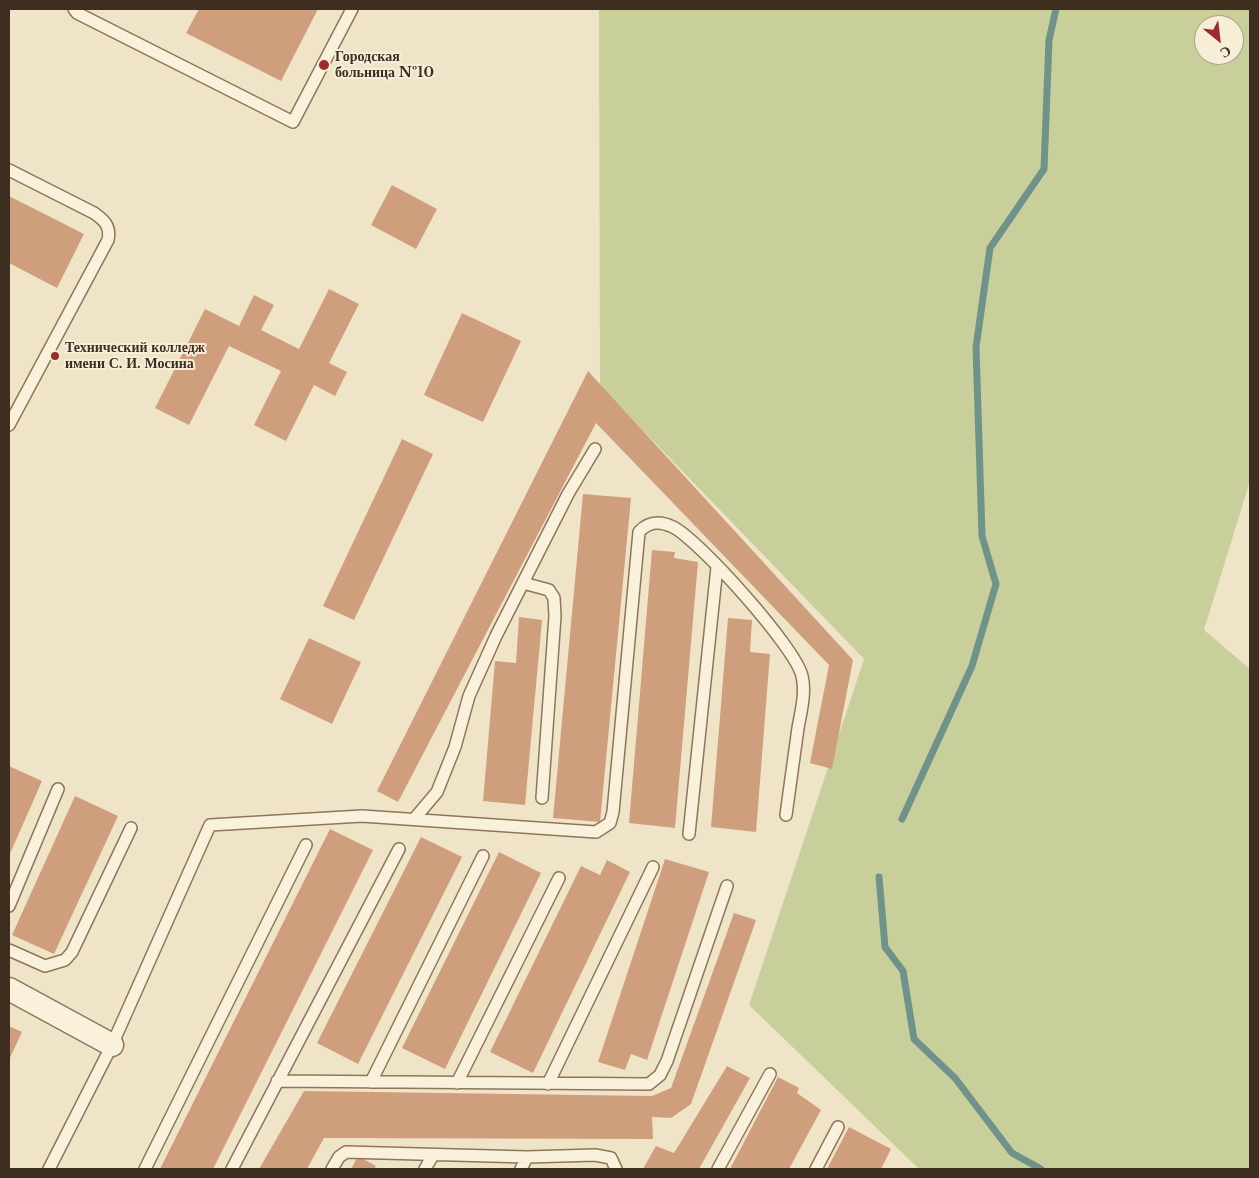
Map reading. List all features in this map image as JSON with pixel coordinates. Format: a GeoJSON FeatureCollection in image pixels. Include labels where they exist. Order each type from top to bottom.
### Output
{"type":"FeatureCollection","features":[{"type":"Feature","properties":{"kind":"street"},"geometry":{"type":"LineString","coordinates":[[9,988],[112,1045]]}},
{"type":"Feature","properties":{"kind":"lane"},"geometry":{"type":"LineString","coordinates":[[74,9],[293,122],[352,9]]}},
{"type":"Feature","properties":{"kind":"lane"},"geometry":{"type":"LineString","coordinates":[[9,170],[94,213],[104,221],[109,232],[108,240],[9,425]]}},
{"type":"Feature","properties":{"kind":"lane"},"geometry":{"type":"LineString","coordinates":[[415,818],[437,792],[455,747],[469,696],[568,494],[594,449]]}},
{"type":"Feature","properties":{"kind":"lane"},"geometry":{"type":"LineString","coordinates":[[49,1169],[112,1045],[210,826],[362,816],[415,818],[596,832],[610,823],[614,812],[640,532],[646,524],[656,522],[674,528],[746,596],[793,656],[802,675],[804,689],[786,815]]}},
{"type":"Feature","properties":{"kind":"lane"},"geometry":{"type":"LineString","coordinates":[[689,834],[717,567]]}},
{"type":"Feature","properties":{"kind":"lane"},"geometry":{"type":"LineString","coordinates":[[523,583],[549,590],[554,598],[555,616],[542,798]]}},
{"type":"Feature","properties":{"kind":"lane"},"geometry":{"type":"LineString","coordinates":[[9,906],[58,789]]}},
{"type":"Feature","properties":{"kind":"lane"},"geometry":{"type":"LineString","coordinates":[[9,950],[45,966],[65,960],[72,952],[131,828]]}},
{"type":"Feature","properties":{"kind":"lane"},"geometry":{"type":"LineString","coordinates":[[145,1169],[306,845]]}},
{"type":"Feature","properties":{"kind":"lane"},"geometry":{"type":"LineString","coordinates":[[232,1169],[399,849]]}},
{"type":"Feature","properties":{"kind":"lane"},"geometry":{"type":"LineString","coordinates":[[371,1082],[483,856]]}},
{"type":"Feature","properties":{"kind":"lane"},"geometry":{"type":"LineString","coordinates":[[548,1084],[653,867]]}},
{"type":"Feature","properties":{"kind":"lane"},"geometry":{"type":"LineString","coordinates":[[457,1083],[559,878]]}},
{"type":"Feature","properties":{"kind":"lane"},"geometry":{"type":"LineString","coordinates":[[277,1081],[643,1085],[654,1081],[667,1061],[727,886]]}},
{"type":"Feature","properties":{"kind":"lane"},"geometry":{"type":"LineString","coordinates":[[718,1169],[770,1074]]}},
{"type":"Feature","properties":{"kind":"lane"},"geometry":{"type":"LineString","coordinates":[[816,1169],[838,1127]]}},
{"type":"Feature","properties":{"kind":"lane"},"geometry":{"type":"LineString","coordinates":[[332,1169],[339,1157],[346,1152],[528,1157],[605,1156],[615,1162],[616,1169]]}},
{"type":"Feature","properties":{"kind":"lane"},"geometry":{"type":"LineString","coordinates":[[425,1169],[433,1155]]}},
{"type":"Feature","properties":{"kind":"lane"},"geometry":{"type":"LineString","coordinates":[[521,1169],[528,1157]]}},
{"type":"Feature","properties":{"kind":"green space"},"geometry":{"type":"Polygon","coordinates":[[[599,9],[1250,9],[1250,481],[1204,630],[1250,669],[1250,1169],[919,1169],[749,1005],[864,659],[600,386],[599,9]]]}},
{"type":"Feature","properties":{"kind":"building"},"geometry":{"type":"Polygon","coordinates":[[[199,9],[318,9],[281,81],[186,33],[199,9]]]}},
{"type":"Feature","properties":{"kind":"building"},"geometry":{"type":"Polygon","coordinates":[[[392,185],[437,209],[416,249],[371,225],[392,185]]]}},
{"type":"Feature","properties":{"kind":"building"},"geometry":{"type":"Polygon","coordinates":[[[9,196],[84,234],[57,288],[9,263],[9,196]]]}},
{"type":"Feature","properties":{"kind":"building"},"geometry":{"type":"Polygon","coordinates":[[[329,289],[359,304],[329,363],[347,372],[335,396],[314,385],[286,441],[254,425],[281,371],[229,346],[189,425],[155,408],[205,309],[239,326],[254,295],[274,305],[261,330],[299,349],[329,289]]]}},
{"type":"Feature","properties":{"kind":"building"},"geometry":{"type":"Polygon","coordinates":[[[462,313],[521,341],[483,422],[424,395],[462,313]]]}},
{"type":"Feature","properties":{"kind":"building"},"geometry":{"type":"Polygon","coordinates":[[[588,371],[853,660],[832,769],[810,763],[829,665],[596,423],[398,802],[377,791],[588,371]]]}},
{"type":"Feature","properties":{"kind":"building"},"geometry":{"type":"Polygon","coordinates":[[[402,439],[433,454],[354,620],[323,606],[402,439]]]}},
{"type":"Feature","properties":{"kind":"building"},"geometry":{"type":"Polygon","coordinates":[[[583,494],[631,498],[600,822],[553,818],[583,494]]]}},
{"type":"Feature","properties":{"kind":"building"},"geometry":{"type":"Polygon","coordinates":[[[652,550],[675,552],[674,558],[698,562],[675,828],[629,823],[652,550]]]}},
{"type":"Feature","properties":{"kind":"building"},"geometry":{"type":"Polygon","coordinates":[[[519,617],[542,620],[525,805],[483,801],[495,661],[516,663],[519,617]]]}},
{"type":"Feature","properties":{"kind":"building"},"geometry":{"type":"Polygon","coordinates":[[[728,618],[752,620],[750,652],[770,654],[756,832],[711,827],[728,618]]]}},
{"type":"Feature","properties":{"kind":"building"},"geometry":{"type":"Polygon","coordinates":[[[309,638],[361,662],[332,724],[280,699],[309,638]]]}},
{"type":"Feature","properties":{"kind":"building"},"geometry":{"type":"Polygon","coordinates":[[[9,766],[42,781],[9,856],[9,766]]]}},
{"type":"Feature","properties":{"kind":"building"},"geometry":{"type":"Polygon","coordinates":[[[75,796],[118,816],[54,954],[12,935],[75,796]]]}},
{"type":"Feature","properties":{"kind":"building"},"geometry":{"type":"Polygon","coordinates":[[[330,829],[373,850],[213,1169],[160,1169],[330,829]]]}},
{"type":"Feature","properties":{"kind":"building"},"geometry":{"type":"Polygon","coordinates":[[[421,837],[462,857],[358,1064],[317,1043],[421,837]]]}},
{"type":"Feature","properties":{"kind":"building"},"geometry":{"type":"Polygon","coordinates":[[[499,852],[541,873],[445,1069],[402,1048],[499,852]]]}},
{"type":"Feature","properties":{"kind":"building"},"geometry":{"type":"Polygon","coordinates":[[[665,859],[709,872],[647,1060],[631,1054],[625,1070],[598,1062],[665,859]]]}},
{"type":"Feature","properties":{"kind":"building"},"geometry":{"type":"Polygon","coordinates":[[[607,860],[630,872],[533,1073],[490,1052],[581,866],[600,875],[607,860]]]}},
{"type":"Feature","properties":{"kind":"building"},"geometry":{"type":"Polygon","coordinates":[[[734,913],[756,920],[691,1104],[671,1118],[652,1117],[653,1139],[324,1138],[307,1169],[259,1169],[304,1091],[652,1096],[671,1088],[734,913]]]}},
{"type":"Feature","properties":{"kind":"building"},"geometry":{"type":"Polygon","coordinates":[[[9,1026],[22,1032],[9,1060],[9,1026]]]}},
{"type":"Feature","properties":{"kind":"building"},"geometry":{"type":"Polygon","coordinates":[[[727,1066],[750,1078],[699,1169],[643,1169],[656,1146],[674,1153],[727,1066]]]}},
{"type":"Feature","properties":{"kind":"building"},"geometry":{"type":"Polygon","coordinates":[[[778,1077],[799,1088],[797,1093],[821,1110],[789,1169],[730,1169],[778,1077]]]}},
{"type":"Feature","properties":{"kind":"building"},"geometry":{"type":"Polygon","coordinates":[[[849,1127],[891,1149],[881,1169],[827,1169],[849,1127]]]}},
{"type":"Feature","properties":{"kind":"building"},"geometry":{"type":"Polygon","coordinates":[[[358,1156],[376,1166],[374,1169],[351,1169],[358,1156]]]}},
{"type":"Feature","properties":{"kind":"waterway"},"geometry":{"type":"LineString","coordinates":[[902,819],[972,666],[996,584],[982,536],[976,347],[990,248],[1044,169],[1049,40],[1056,9]]}},
{"type":"Feature","properties":{"kind":"waterway"},"geometry":{"type":"LineString","coordinates":[[879,877],[885,947],[903,971],[914,1039],[955,1078],[1012,1153],[1041,1169]]}},
{"type":"Feature","properties":{"kind":"place","name":"Городская больница №10"},"geometry":{"type":"Point","coordinates":[324,65]}},
{"type":"Feature","properties":{"kind":"place","name":"Технический колледж имени С. И. Мосина"},"geometry":{"type":"Point","coordinates":[55,356]}}]}
